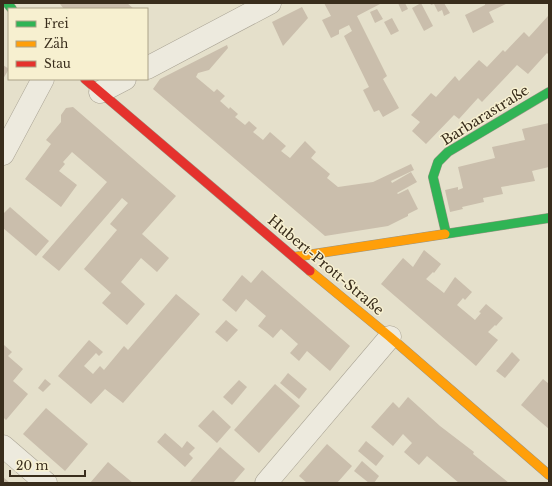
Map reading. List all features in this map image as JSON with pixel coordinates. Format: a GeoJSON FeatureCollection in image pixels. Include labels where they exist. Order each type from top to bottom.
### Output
{"type":"FeatureCollection","features":[{"type":"Feature","properties":{"kind":"street"},"geometry":{"type":"LineString","coordinates":[[148,67],[270,3]]}},
{"type":"Feature","properties":{"kind":"street"},"geometry":{"type":"LineString","coordinates":[[3,154],[42,80]]}},
{"type":"Feature","properties":{"kind":"street"},"geometry":{"type":"LineString","coordinates":[[92,86],[120,80]]}},
{"type":"Feature","properties":{"kind":"street","name":"Hubert-Prott-Straße"},"geometry":{"type":"LineString","coordinates":[[92,86],[390,337],[549,475]]}},
{"type":"Feature","properties":{"kind":"street","name":"Barbarastraße"},"geometry":{"type":"LineString","coordinates":[[446,233],[433,178],[438,162],[448,152],[549,92]]}},
{"type":"Feature","properties":{"kind":"street"},"geometry":{"type":"LineString","coordinates":[[294,257],[549,218]]}},
{"type":"Feature","properties":{"kind":"street"},"geometry":{"type":"LineString","coordinates":[[266,483],[390,337]]}},
{"type":"Feature","properties":{"kind":"street"},"geometry":{"type":"LineString","coordinates":[[3,446],[46,483]]}},
{"type":"Feature","properties":{"kind":"building"},"geometry":{"type":"Polygon","coordinates":[[[57,3],[127,3],[133,8],[63,8],[57,3]]]}},
{"type":"Feature","properties":{"kind":"building"},"geometry":{"type":"Polygon","coordinates":[[[324,3],[382,3],[357,16],[387,76],[383,79],[399,108],[383,117],[379,110],[374,112],[363,90],[369,87],[344,36],[352,31],[349,25],[339,30],[339,34],[331,38],[322,20],[331,16],[324,3]]]}},
{"type":"Feature","properties":{"kind":"building"},"geometry":{"type":"Polygon","coordinates":[[[398,3],[405,3],[408,9],[402,12],[398,3]]]}},
{"type":"Feature","properties":{"kind":"building"},"geometry":{"type":"Polygon","coordinates":[[[421,3],[433,26],[424,31],[412,8],[421,3]]]}},
{"type":"Feature","properties":{"kind":"building"},"geometry":{"type":"Polygon","coordinates":[[[430,3],[444,3],[450,13],[444,16],[442,10],[438,12],[434,4],[431,5],[430,3]]]}},
{"type":"Feature","properties":{"kind":"building"},"geometry":{"type":"Polygon","coordinates":[[[485,3],[508,3],[489,12],[494,22],[473,33],[465,15],[485,5],[485,3]]]}},
{"type":"Feature","properties":{"kind":"building"},"geometry":{"type":"Polygon","coordinates":[[[302,7],[308,18],[283,46],[272,22],[302,7]]]}},
{"type":"Feature","properties":{"kind":"building"},"geometry":{"type":"Polygon","coordinates":[[[377,9],[383,19],[375,23],[370,12],[377,9]]]}},
{"type":"Feature","properties":{"kind":"building"},"geometry":{"type":"Polygon","coordinates":[[[548,16],[549,55],[547,53],[528,74],[517,65],[482,102],[478,98],[459,119],[454,115],[426,144],[412,131],[420,122],[411,115],[431,93],[436,97],[455,76],[459,81],[479,60],[487,67],[503,50],[505,52],[524,32],[529,37],[548,16]]]}},
{"type":"Feature","properties":{"kind":"building"},"geometry":{"type":"Polygon","coordinates":[[[392,18],[399,31],[391,35],[384,22],[392,18]]]}},
{"type":"Feature","properties":{"kind":"building"},"geometry":{"type":"Polygon","coordinates":[[[227,45],[228,48],[209,70],[198,73],[196,77],[214,92],[217,89],[225,96],[220,101],[229,109],[230,107],[238,114],[235,117],[245,125],[249,121],[257,128],[253,132],[263,140],[270,132],[286,146],[281,151],[290,158],[305,141],[316,152],[311,158],[330,174],[327,178],[338,187],[373,182],[411,164],[414,170],[391,181],[392,183],[411,172],[417,182],[397,193],[398,194],[408,189],[418,209],[388,226],[325,236],[153,89],[160,79],[227,45]]]}},
{"type":"Feature","properties":{"kind":"building"},"geometry":{"type":"Polygon","coordinates":[[[3,65],[8,68],[8,71],[3,79],[3,65]]]}},
{"type":"Feature","properties":{"kind":"building"},"geometry":{"type":"Polygon","coordinates":[[[73,107],[176,196],[142,234],[169,258],[157,272],[141,258],[121,282],[145,304],[127,325],[102,303],[111,293],[84,269],[117,230],[110,224],[128,203],[122,198],[59,271],[42,257],[107,182],[72,152],[63,162],[65,164],[59,171],[77,185],[61,207],[25,179],[51,144],[46,140],[61,122],[61,115],[66,108],[73,107]]]}},
{"type":"Feature","properties":{"kind":"building"},"geometry":{"type":"Polygon","coordinates":[[[549,123],[549,167],[532,171],[535,181],[501,187],[503,194],[483,198],[484,202],[462,207],[463,209],[450,212],[445,190],[458,187],[458,190],[463,188],[458,167],[495,158],[492,147],[525,140],[522,129],[549,123]]]}},
{"type":"Feature","properties":{"kind":"building"},"geometry":{"type":"Polygon","coordinates":[[[10,207],[49,241],[36,256],[3,228],[3,214],[10,207]]]}},
{"type":"Feature","properties":{"kind":"building"},"geometry":{"type":"Polygon","coordinates":[[[424,250],[441,264],[434,273],[433,272],[426,279],[444,293],[455,277],[472,292],[465,300],[463,298],[457,305],[475,320],[481,313],[479,312],[486,304],[503,318],[488,332],[498,340],[476,366],[381,284],[403,258],[413,267],[424,250]]]}},
{"type":"Feature","properties":{"kind":"building"},"geometry":{"type":"Polygon","coordinates":[[[262,270],[350,346],[330,371],[307,351],[299,361],[290,353],[298,344],[281,329],[273,338],[258,326],[266,316],[246,299],[236,312],[222,300],[242,275],[251,283],[262,270]]]}},
{"type":"Feature","properties":{"kind":"building"},"geometry":{"type":"Polygon","coordinates":[[[176,294],[200,314],[123,403],[105,389],[91,404],[58,376],[89,340],[103,352],[99,356],[96,353],[84,366],[93,374],[100,366],[104,370],[124,346],[128,350],[176,294]]]}},
{"type":"Feature","properties":{"kind":"building"},"geometry":{"type":"Polygon","coordinates":[[[226,320],[238,330],[227,342],[215,332],[226,320]]]}},
{"type":"Feature","properties":{"kind":"building"},"geometry":{"type":"Polygon","coordinates":[[[3,345],[12,352],[8,356],[23,369],[13,381],[28,394],[6,420],[3,417],[3,345]]]}},
{"type":"Feature","properties":{"kind":"building"},"geometry":{"type":"Polygon","coordinates":[[[512,352],[520,360],[505,378],[496,371],[512,352]]]}},
{"type":"Feature","properties":{"kind":"building"},"geometry":{"type":"Polygon","coordinates":[[[288,373],[307,389],[299,399],[280,383],[288,373]]]}},
{"type":"Feature","properties":{"kind":"building"},"geometry":{"type":"Polygon","coordinates":[[[45,379],[51,384],[43,392],[38,388],[45,379]]]}},
{"type":"Feature","properties":{"kind":"building"},"geometry":{"type":"Polygon","coordinates":[[[543,379],[549,384],[549,429],[521,405],[543,379]]]}},
{"type":"Feature","properties":{"kind":"building"},"geometry":{"type":"Polygon","coordinates":[[[239,380],[247,387],[232,405],[223,397],[239,380]]]}},
{"type":"Feature","properties":{"kind":"building"},"geometry":{"type":"Polygon","coordinates":[[[275,384],[300,406],[259,453],[234,430],[275,384]]]}},
{"type":"Feature","properties":{"kind":"building"},"geometry":{"type":"Polygon","coordinates":[[[408,397],[440,426],[474,452],[473,454],[509,483],[459,483],[427,456],[419,465],[404,452],[412,443],[403,434],[393,446],[371,427],[393,402],[399,408],[408,397]]]}},
{"type":"Feature","properties":{"kind":"building"},"geometry":{"type":"Polygon","coordinates":[[[46,408],[88,444],[65,471],[23,434],[46,408]]]}},
{"type":"Feature","properties":{"kind":"building"},"geometry":{"type":"Polygon","coordinates":[[[213,410],[231,427],[217,443],[198,426],[213,410]]]}},
{"type":"Feature","properties":{"kind":"building"},"geometry":{"type":"Polygon","coordinates":[[[165,433],[182,448],[187,441],[195,448],[189,454],[193,458],[185,467],[157,442],[165,433]]]}},
{"type":"Feature","properties":{"kind":"building"},"geometry":{"type":"Polygon","coordinates":[[[366,441],[384,456],[376,466],[358,451],[366,441]]]}},
{"type":"Feature","properties":{"kind":"building"},"geometry":{"type":"Polygon","coordinates":[[[327,444],[352,466],[337,483],[307,483],[299,476],[327,444]]]}},
{"type":"Feature","properties":{"kind":"building"},"geometry":{"type":"Polygon","coordinates":[[[220,447],[245,469],[233,483],[189,483],[220,447]]]}},
{"type":"Feature","properties":{"kind":"building"},"geometry":{"type":"Polygon","coordinates":[[[362,461],[379,476],[374,483],[369,483],[354,471],[362,461]]]}},
{"type":"Feature","properties":{"kind":"building"},"geometry":{"type":"Polygon","coordinates":[[[108,462],[115,468],[133,483],[90,483],[108,462]]]}},
{"type":"Feature","properties":{"kind":"building"},"geometry":{"type":"Polygon","coordinates":[[[3,477],[10,483],[3,483],[3,477]]]}},
{"type":"Feature","properties":{"kind":"traffic: fast"},"geometry":{"type":"LineString","coordinates":[[7,3],[11,8]]}},
{"type":"Feature","properties":{"kind":"traffic: fast"},"geometry":{"type":"LineString","coordinates":[[446,233],[433,177],[438,162],[448,152],[549,92]]}},
{"type":"Feature","properties":{"kind":"traffic: fast"},"geometry":{"type":"LineString","coordinates":[[445,234],[549,218]]}},
{"type":"Feature","properties":{"kind":"traffic: slow"},"geometry":{"type":"LineString","coordinates":[[294,257],[445,234]]}},
{"type":"Feature","properties":{"kind":"traffic: slow"},"geometry":{"type":"LineString","coordinates":[[310,271],[390,337],[549,475]]}},
{"type":"Feature","properties":{"kind":"traffic: jam"},"geometry":{"type":"LineString","coordinates":[[86,80],[310,271]]}}]}
